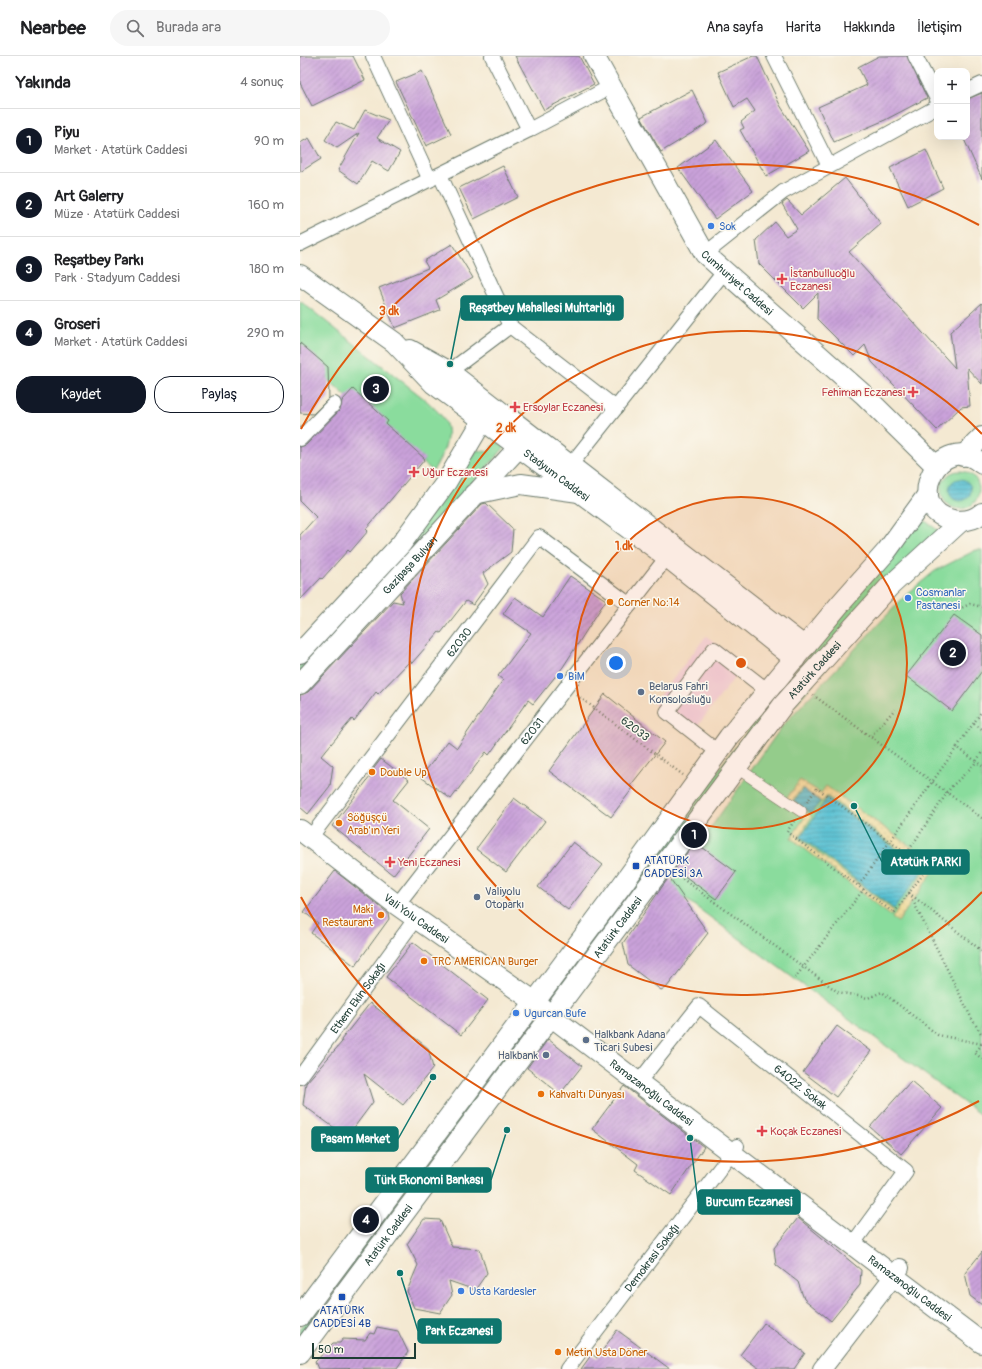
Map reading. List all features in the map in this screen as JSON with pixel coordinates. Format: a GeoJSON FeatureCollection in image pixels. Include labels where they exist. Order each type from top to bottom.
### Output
{"type":"FeatureCollection","features":[{"type":"Feature","properties":{"kind":"main road","name":"Cumhuriyet Caddesi"},"geometry":{"type":"LineString","coordinates":[[594,56],[610,87],[705,254],[863,394],[936,466]]}},
{"type":"Feature","properties":{"kind":"main road","name":"Stadyum Caddesi"},"geometry":{"type":"LineString","coordinates":[[300,275],[394,342],[441,378],[483,420],[520,446],[566,471],[582,493],[667,557],[800,653]]}},
{"type":"Feature","properties":{"kind":"main road"},"geometry":{"type":"LineString","coordinates":[[441,378],[463,423],[463,439],[460,460]]}},
{"type":"Feature","properties":{"kind":"main road"},"geometry":{"type":"LineString","coordinates":[[441,378],[566,471],[800,653]]}},
{"type":"Feature","properties":{"kind":"main road","name":"Gazipaşa Bulvarı"},"geometry":{"type":"LineString","coordinates":[[300,653],[401,544],[447,482],[483,420]]}},
{"type":"Feature","properties":{"kind":"main road"},"geometry":{"type":"LineString","coordinates":[[963,456],[982,437]]}},
{"type":"Feature","properties":{"kind":"main road","name":"Gazipaşa Bulvarı"},"geometry":{"type":"LineString","coordinates":[[300,684],[520,446]]}},
{"type":"Feature","properties":{"kind":"main road"},"geometry":{"type":"LineString","coordinates":[[982,464],[972,458],[963,456],[953,456],[944,460],[936,466],[929,479],[928,494],[932,505],[939,514],[949,519],[960,522],[971,520],[982,513]]}},
{"type":"Feature","properties":{"kind":"main road"},"geometry":{"type":"LineString","coordinates":[[474,494],[521,484],[582,493]]}},
{"type":"Feature","properties":{"kind":"main road","name":"Atatürk Caddesi"},"geometry":{"type":"LineString","coordinates":[[300,1316],[535,1002],[718,752],[840,604],[886,552],[928,494]]}},
{"type":"Feature","properties":{"kind":"main road","name":"Atatürk Caddesi"},"geometry":{"type":"LineString","coordinates":[[300,1353],[783,705],[889,587],[960,522]]}},
{"type":"Feature","properties":{"kind":"main road","name":"Vali Yolu Caddesi"},"geometry":{"type":"LineString","coordinates":[[305,834],[397,905],[535,1002]]}},
{"type":"Feature","properties":{"kind":"main road","name":"Ramazanoğlu Caddesi"},"geometry":{"type":"LineString","coordinates":[[535,1002],[554,1014],[897,1272],[982,1329]]}},
{"type":"Feature","properties":{"kind":"main road","name":"Ramazanoğlu Caddesi"},"geometry":{"type":"LineString","coordinates":[[897,1272],[982,1344]]}},
{"type":"Feature","properties":{"kind":"street"},"geometry":{"type":"LineString","coordinates":[[373,56],[510,326],[616,408]]}},
{"type":"Feature","properties":{"kind":"street"},"geometry":{"type":"LineString","coordinates":[[492,56],[529,130]]}},
{"type":"Feature","properties":{"kind":"street"},"geometry":{"type":"LineString","coordinates":[[774,56],[828,166]]}},
{"type":"Feature","properties":{"kind":"street"},"geometry":{"type":"LineString","coordinates":[[916,56],[934,93]]}},
{"type":"Feature","properties":{"kind":"street"},"geometry":{"type":"LineString","coordinates":[[970,90],[982,84]]}},
{"type":"Feature","properties":{"kind":"street"},"geometry":{"type":"LineString","coordinates":[[300,244],[529,130],[610,87]]}},
{"type":"Feature","properties":{"kind":"street"},"geometry":{"type":"LineString","coordinates":[[705,254],[783,192],[934,109]]}},
{"type":"Feature","properties":{"kind":"street"},"geometry":{"type":"LineString","coordinates":[[566,471],[724,272]]}},
{"type":"Feature","properties":{"kind":"street"},"geometry":{"type":"LineString","coordinates":[[441,378],[510,326]]}},
{"type":"Feature","properties":{"kind":"street"},"geometry":{"type":"LineString","coordinates":[[300,439],[334,404]]}},
{"type":"Feature","properties":{"kind":"street","name":"62030"},"geometry":{"type":"LineString","coordinates":[[305,834],[539,537],[630,605]]}},
{"type":"Feature","properties":{"kind":"street","name":"62031"},"geometry":{"type":"LineString","coordinates":[[397,905],[667,557]]}},
{"type":"Feature","properties":{"kind":"street"},"geometry":{"type":"LineString","coordinates":[[718,752],[667,712],[714,649],[768,691]]}},
{"type":"Feature","properties":{"kind":"street"},"geometry":{"type":"LineString","coordinates":[[743,772],[801,811]]}},
{"type":"Feature","properties":{"kind":"street","name":"Ethem Ekin Sokağı"},"geometry":{"type":"LineString","coordinates":[[300,1077],[416,918]]}},
{"type":"Feature","properties":{"kind":"street","name":"64022. Sokak"},"geometry":{"type":"LineString","coordinates":[[641,1079],[699,1006],[906,1171],[855,1241]]}},
{"type":"Feature","properties":{"kind":"street","name":"Demokrasi Sokağı"},"geometry":{"type":"LineString","coordinates":[[567,1369],[734,1149]]}},
{"type":"Feature","properties":{"kind":"street"},"geometry":{"type":"LineString","coordinates":[[822,1369],[897,1272]]}},
{"type":"Feature","properties":{"kind":"path"},"geometry":{"type":"LineString","coordinates":[[955,611],[970,604],[982,607]]}},
{"type":"Feature","properties":{"kind":"path"},"geometry":{"type":"LineString","coordinates":[[808,692],[871,736],[982,818]]}},
{"type":"Feature","properties":{"kind":"path","name":"62033"},"geometry":{"type":"LineString","coordinates":[[574,693],[687,777]]}},
{"type":"Feature","properties":{"kind":"path"},"geometry":{"type":"LineString","coordinates":[[871,736],[895,709]]}},
{"type":"Feature","properties":{"kind":"path"},"geometry":{"type":"LineString","coordinates":[[859,885],[982,712]]}},
{"type":"Feature","properties":{"kind":"path"},"geometry":{"type":"LineString","coordinates":[[974,724],[982,729]]}},
{"type":"Feature","properties":{"kind":"path"},"geometry":{"type":"LineString","coordinates":[[958,747],[982,766]]}},
{"type":"Feature","properties":{"kind":"path"},"geometry":{"type":"LineString","coordinates":[[907,853],[948,793],[982,752]]}},
{"type":"Feature","properties":{"kind":"path"},"geometry":{"type":"LineString","coordinates":[[787,832],[894,913],[927,869],[816,788]]}},
{"type":"Feature","properties":{"kind":"path"},"geometry":{"type":"LineString","coordinates":[[671,870],[838,992],[868,998],[882,992],[938,1035],[982,1044],[975,1053],[982,1059]]}},
{"type":"Feature","properties":{"kind":"path"},"geometry":{"type":"LineString","coordinates":[[794,978],[864,889]]}},
{"type":"Feature","properties":{"kind":"path"},"geometry":{"type":"LineString","coordinates":[[909,894],[982,951]]}},
{"type":"Feature","properties":{"kind":"path"},"geometry":{"type":"LineString","coordinates":[[909,894],[972,1019],[982,1035]]}},
{"type":"Feature","properties":{"kind":"shaded area"},"geometry":{"type":"Polygon","coordinates":[[[706,636],[744,665],[692,733],[654,704],[706,636]]]}},
{"type":"Feature","properties":{"kind":"green space"},"geometry":{"type":"Polygon","coordinates":[[[300,301],[427,401],[443,418],[447,431],[446,445],[433,471],[388,434],[300,354],[300,301]]]}},
{"type":"Feature","properties":{"kind":"green space"},"geometry":{"type":"Polygon","coordinates":[[[497,441],[505,447],[300,672],[300,664],[406,549],[477,450],[488,452],[497,441]]]}},
{"type":"Feature","properties":{"kind":"green space"},"geometry":{"type":"Polygon","coordinates":[[[956,471],[964,471],[974,476],[978,483],[978,497],[974,504],[964,509],[956,509],[946,504],[944,501],[941,494],[941,486],[946,476],[949,474],[956,471]]]}},
{"type":"Feature","properties":{"kind":"green space"},"geometry":{"type":"Polygon","coordinates":[[[921,518],[939,531],[555,996],[551,992],[764,709],[921,518]]]}},
{"type":"Feature","properties":{"kind":"green space"},"geometry":{"type":"Polygon","coordinates":[[[976,550],[982,550],[982,1116],[669,887],[783,725],[906,595],[935,571],[976,550]]]}},
{"type":"Feature","properties":{"kind":"green space"},"geometry":{"type":"Polygon","coordinates":[[[525,1025],[530,1027],[300,1337],[300,1328],[525,1025]]]}},
{"type":"Feature","properties":{"kind":"sand"},"geometry":{"type":"Polygon","coordinates":[[[800,780],[821,793],[826,786],[930,860],[924,868],[827,796],[822,802],[802,788],[792,801],[812,816],[799,838],[894,911],[891,916],[791,838],[804,818],[784,802],[800,780]]]}},
{"type":"Feature","properties":{"kind":"sand"},"geometry":{"type":"Polygon","coordinates":[[[932,861],[937,866],[898,922],[892,918],[932,861]]]}},
{"type":"Feature","properties":{"kind":"water"},"geometry":{"type":"Polygon","coordinates":[[[960,479],[964,480],[970,486],[970,494],[964,500],[960,501],[956,500],[950,494],[949,490],[950,486],[956,480],[960,479]]]}},
{"type":"Feature","properties":{"kind":"water"},"geometry":{"type":"Polygon","coordinates":[[[803,789],[820,802],[811,813],[794,801],[803,789]]]}},
{"type":"Feature","properties":{"kind":"water"},"geometry":{"type":"Polygon","coordinates":[[[827,798],[923,870],[894,909],[801,837],[827,798]]]}},
{"type":"Feature","properties":{"kind":"building"},"geometry":{"type":"Polygon","coordinates":[[[300,56],[353,56],[365,80],[312,106],[300,83],[300,56]]]}},
{"type":"Feature","properties":{"kind":"building"},"geometry":{"type":"Polygon","coordinates":[[[515,56],[579,56],[594,84],[544,110],[515,56]]]}},
{"type":"Feature","properties":{"kind":"building"},"geometry":{"type":"Polygon","coordinates":[[[753,56],[757,56],[780,105],[809,151],[766,176],[740,130],[744,128],[741,122],[755,111],[747,99],[734,107],[718,72],[753,56]]]}},
{"type":"Feature","properties":{"kind":"building"},"geometry":{"type":"Polygon","coordinates":[[[879,56],[907,56],[927,98],[885,120],[834,142],[818,107],[867,85],[858,67],[879,56]]]}},
{"type":"Feature","properties":{"kind":"building"},"geometry":{"type":"Polygon","coordinates":[[[422,71],[451,134],[426,146],[396,82],[422,71]]]}},
{"type":"Feature","properties":{"kind":"building"},"geometry":{"type":"Polygon","coordinates":[[[692,90],[708,123],[661,152],[641,117],[692,90]]]}},
{"type":"Feature","properties":{"kind":"building"},"geometry":{"type":"Polygon","coordinates":[[[982,93],[982,179],[964,140],[970,140],[970,98],[982,93]]]}},
{"type":"Feature","properties":{"kind":"building"},"geometry":{"type":"Polygon","coordinates":[[[365,110],[389,120],[377,138],[400,152],[389,171],[372,161],[358,184],[338,170],[359,133],[337,148],[325,140],[336,122],[354,130],[365,110]]]}},
{"type":"Feature","properties":{"kind":"building"},"geometry":{"type":"Polygon","coordinates":[[[309,138],[321,159],[300,172],[300,143],[309,138]]]}},
{"type":"Feature","properties":{"kind":"building"},"geometry":{"type":"Polygon","coordinates":[[[716,140],[753,191],[715,219],[678,168],[716,140]]]}},
{"type":"Feature","properties":{"kind":"building"},"geometry":{"type":"Polygon","coordinates":[[[926,150],[943,188],[908,206],[890,168],[926,150]]]}},
{"type":"Feature","properties":{"kind":"building"},"geometry":{"type":"Polygon","coordinates":[[[503,166],[518,197],[474,219],[459,188],[503,166]]]}},
{"type":"Feature","properties":{"kind":"building"},"geometry":{"type":"Polygon","coordinates":[[[845,178],[881,224],[849,252],[955,368],[950,332],[982,303],[982,384],[967,368],[970,406],[961,407],[937,430],[872,362],[865,345],[854,356],[817,319],[818,293],[803,308],[759,264],[756,240],[775,222],[786,236],[797,229],[782,204],[787,200],[801,215],[845,178]]]}},
{"type":"Feature","properties":{"kind":"building"},"geometry":{"type":"Polygon","coordinates":[[[452,244],[473,278],[436,300],[440,310],[395,328],[379,288],[428,268],[424,261],[452,244]]]}},
{"type":"Feature","properties":{"kind":"building"},"geometry":{"type":"Polygon","coordinates":[[[300,343],[328,367],[329,398],[313,414],[300,413],[300,343]]]}},
{"type":"Feature","properties":{"kind":"building"},"geometry":{"type":"Polygon","coordinates":[[[353,389],[388,421],[386,424],[425,459],[366,529],[368,531],[350,552],[348,550],[322,579],[321,578],[300,600],[300,535],[316,517],[300,501],[300,447],[306,445],[340,410],[342,401],[353,389]]]}},
{"type":"Feature","properties":{"kind":"building"},"geometry":{"type":"Polygon","coordinates":[[[486,503],[513,529],[511,552],[483,573],[488,584],[473,605],[466,601],[441,633],[439,632],[412,663],[410,661],[378,694],[376,692],[354,721],[352,719],[321,756],[333,766],[330,786],[308,814],[300,807],[300,695],[308,692],[393,601],[403,603],[400,593],[482,504],[486,503]]]}},
{"type":"Feature","properties":{"kind":"building"},"geometry":{"type":"Polygon","coordinates":[[[570,576],[606,600],[563,667],[533,704],[528,700],[489,755],[486,752],[451,799],[421,777],[448,741],[457,748],[503,680],[498,676],[531,633],[503,614],[515,597],[543,617],[570,576]]]}},
{"type":"Feature","properties":{"kind":"building"},"geometry":{"type":"Polygon","coordinates":[[[954,615],[982,635],[982,671],[952,711],[906,676],[954,615]]]}},
{"type":"Feature","properties":{"kind":"building"},"geometry":{"type":"Polygon","coordinates":[[[605,694],[665,742],[630,786],[633,788],[611,817],[549,771],[605,694]]]}},
{"type":"Feature","properties":{"kind":"building"},"geometry":{"type":"Polygon","coordinates":[[[381,759],[409,780],[393,800],[429,829],[393,875],[332,826],[370,777],[368,776],[381,759]]]}},
{"type":"Feature","properties":{"kind":"building"},"geometry":{"type":"Polygon","coordinates":[[[514,798],[545,821],[506,872],[476,849],[514,798]]]}},
{"type":"Feature","properties":{"kind":"building"},"geometry":{"type":"Polygon","coordinates":[[[573,842],[603,865],[568,910],[538,887],[573,842]]]}},
{"type":"Feature","properties":{"kind":"building"},"geometry":{"type":"Polygon","coordinates":[[[695,842],[736,872],[716,899],[675,869],[695,842]]]}},
{"type":"Feature","properties":{"kind":"building"},"geometry":{"type":"Polygon","coordinates":[[[335,871],[388,913],[389,919],[355,966],[311,933],[318,923],[304,912],[335,871]]]}},
{"type":"Feature","properties":{"kind":"building"},"geometry":{"type":"Polygon","coordinates":[[[669,877],[708,933],[667,987],[661,990],[628,965],[623,943],[669,877]]]}},
{"type":"Feature","properties":{"kind":"building"},"geometry":{"type":"Polygon","coordinates":[[[413,942],[488,1000],[461,1035],[386,977],[413,942]]]}},
{"type":"Feature","properties":{"kind":"building"},"geometry":{"type":"Polygon","coordinates":[[[370,1003],[428,1048],[433,1068],[403,1105],[364,1074],[373,1102],[347,1137],[303,1105],[306,1083],[342,1042],[341,1040],[370,1003]]]}},
{"type":"Feature","properties":{"kind":"building"},"geometry":{"type":"Polygon","coordinates":[[[837,1026],[871,1051],[836,1097],[803,1072],[837,1026]]]}},
{"type":"Feature","properties":{"kind":"building"},"geometry":{"type":"Polygon","coordinates":[[[548,1039],[582,1066],[560,1094],[527,1068],[548,1039]]]}},
{"type":"Feature","properties":{"kind":"building"},"geometry":{"type":"Polygon","coordinates":[[[911,1081],[942,1108],[901,1154],[870,1127],[911,1081]]]}},
{"type":"Feature","properties":{"kind":"building"},"geometry":{"type":"Polygon","coordinates":[[[624,1086],[704,1147],[671,1195],[635,1170],[638,1164],[592,1129],[624,1086]]]}},
{"type":"Feature","properties":{"kind":"building"},"geometry":{"type":"Polygon","coordinates":[[[798,1218],[861,1270],[860,1285],[831,1321],[804,1299],[798,1282],[776,1265],[774,1248],[798,1218]]]}},
{"type":"Feature","properties":{"kind":"building"},"geometry":{"type":"Polygon","coordinates":[[[424,1219],[440,1220],[452,1247],[480,1249],[487,1273],[475,1290],[449,1281],[452,1295],[440,1313],[414,1308],[407,1291],[418,1265],[407,1244],[424,1219]]]}},
{"type":"Feature","properties":{"kind":"building"},"geometry":{"type":"Polygon","coordinates":[[[982,1252],[982,1305],[970,1296],[965,1273],[982,1252]]]}},
{"type":"Feature","properties":{"kind":"building"},"geometry":{"type":"Polygon","coordinates":[[[764,1323],[805,1353],[794,1369],[760,1369],[740,1355],[764,1323]]]}},
{"type":"Feature","properties":{"kind":"building"},"geometry":{"type":"Polygon","coordinates":[[[377,1327],[398,1331],[408,1352],[397,1368],[318,1369],[315,1362],[333,1343],[340,1343],[343,1339],[365,1340],[370,1333],[374,1334],[377,1327]]]}},
{"type":"Feature","properties":{"kind":"building"},"geometry":{"type":"Polygon","coordinates":[[[617,1330],[670,1369],[581,1369],[592,1354],[597,1358],[617,1330]]]}},
{"type":"Feature","properties":{"kind":"place","name":"Sok"},"geometry":{"type":"Point","coordinates":[711,226]}},
{"type":"Feature","properties":{"kind":"place","name":"İstanbulluoğlu Eczanesi"},"geometry":{"type":"Point","coordinates":[782,279]}},
{"type":"Feature","properties":{"kind":"place","name":"Reşatbey Mahallesi Muhtarlığı"},"geometry":{"type":"Point","coordinates":[450,364]}},
{"type":"Feature","properties":{"kind":"place","name":"Reşatbey Parkı"},"geometry":{"type":"Point","coordinates":[376,389]}},
{"type":"Feature","properties":{"kind":"place","name":"Fehiman Eczanesi"},"geometry":{"type":"Point","coordinates":[913,392]}},
{"type":"Feature","properties":{"kind":"place","name":"Ersoylar Eczanesi"},"geometry":{"type":"Point","coordinates":[515,407]}},
{"type":"Feature","properties":{"kind":"place","name":"Uğur Eczanesi"},"geometry":{"type":"Point","coordinates":[414,472]}},
{"type":"Feature","properties":{"kind":"place","name":"Cosmanlar Pastanesi"},"geometry":{"type":"Point","coordinates":[908,598]}},
{"type":"Feature","properties":{"kind":"place","name":"Corner No:14"},"geometry":{"type":"Point","coordinates":[610,602]}},
{"type":"Feature","properties":{"kind":"place","name":"Art Galerry"},"geometry":{"type":"Point","coordinates":[953,653]}},
{"type":"Feature","properties":{"kind":"place","name":"BiM"},"geometry":{"type":"Point","coordinates":[560,676]}},
{"type":"Feature","properties":{"kind":"place","name":"Belarus Fahri Konsolosluğu"},"geometry":{"type":"Point","coordinates":[641,692]}},
{"type":"Feature","properties":{"kind":"place","name":"Double Up"},"geometry":{"type":"Point","coordinates":[372,772]}},
{"type":"Feature","properties":{"kind":"place","name":"Atatürk PARKI"},"geometry":{"type":"Point","coordinates":[854,806]}},
{"type":"Feature","properties":{"kind":"place","name":"Söğüşçü Arab'ın Yeri"},"geometry":{"type":"Point","coordinates":[339,823]}},
{"type":"Feature","properties":{"kind":"place","name":"Piyu"},"geometry":{"type":"Point","coordinates":[694,835]}},
{"type":"Feature","properties":{"kind":"place","name":"Yeni Eczanesi"},"geometry":{"type":"Point","coordinates":[390,862]}},
{"type":"Feature","properties":{"kind":"place","name":"ATATÜRK CADDESİ 3A"},"geometry":{"type":"Point","coordinates":[636,866]}},
{"type":"Feature","properties":{"kind":"place","name":"Valiyolu Otoparkı"},"geometry":{"type":"Point","coordinates":[477,897]}},
{"type":"Feature","properties":{"kind":"place","name":"Maki Restaurant"},"geometry":{"type":"Point","coordinates":[381,915]}},
{"type":"Feature","properties":{"kind":"place","name":"TRC AMERICAN Burger"},"geometry":{"type":"Point","coordinates":[424,961]}},
{"type":"Feature","properties":{"kind":"place","name":"Ugurcan Bufe"},"geometry":{"type":"Point","coordinates":[516,1013]}},
{"type":"Feature","properties":{"kind":"place","name":"Halkbank Adana Ticari Şubesi"},"geometry":{"type":"Point","coordinates":[586,1040]}},
{"type":"Feature","properties":{"kind":"place","name":"Halkbank"},"geometry":{"type":"Point","coordinates":[546,1055]}},
{"type":"Feature","properties":{"kind":"place","name":"Pasam Market"},"geometry":{"type":"Point","coordinates":[433,1077]}},
{"type":"Feature","properties":{"kind":"place","name":"Kahvaltı Dünyası"},"geometry":{"type":"Point","coordinates":[541,1094]}},
{"type":"Feature","properties":{"kind":"place","name":"Türk Ekonomi Bankası"},"geometry":{"type":"Point","coordinates":[507,1130]}},
{"type":"Feature","properties":{"kind":"place","name":"Koçak Eczanesi"},"geometry":{"type":"Point","coordinates":[762,1131]}},
{"type":"Feature","properties":{"kind":"place","name":"Burcum Eczanesi"},"geometry":{"type":"Point","coordinates":[690,1138]}},
{"type":"Feature","properties":{"kind":"place","name":"Groseri"},"geometry":{"type":"Point","coordinates":[366,1220]}},
{"type":"Feature","properties":{"kind":"place","name":"Park Eczanesi"},"geometry":{"type":"Point","coordinates":[400,1273]}},
{"type":"Feature","properties":{"kind":"place","name":"Usta Kardesler"},"geometry":{"type":"Point","coordinates":[461,1291]}},
{"type":"Feature","properties":{"kind":"place","name":"ATATÜRK CADDESİ 4B"},"geometry":{"type":"Point","coordinates":[342,1297]}},
{"type":"Feature","properties":{"kind":"place","name":"Metin Usta Döner"},"geometry":{"type":"Point","coordinates":[558,1352]}}]}
